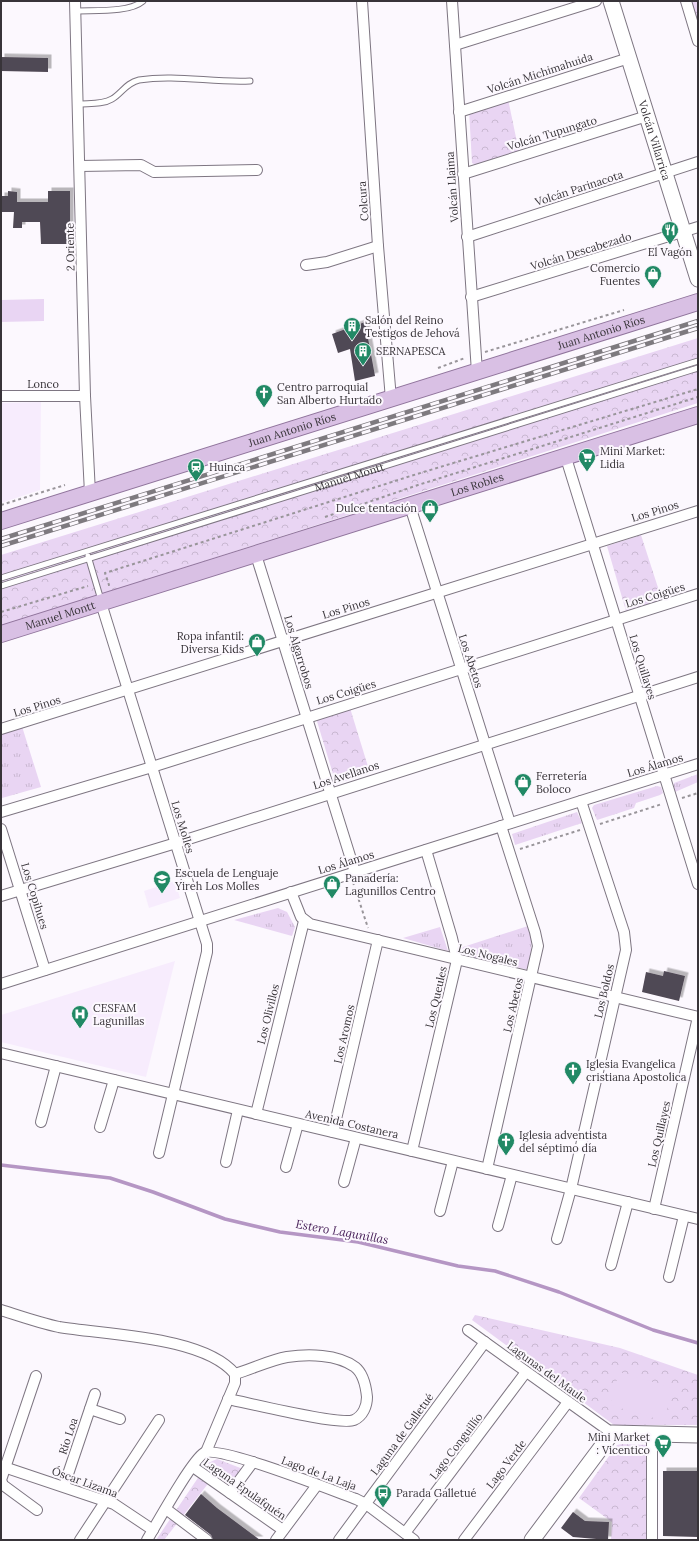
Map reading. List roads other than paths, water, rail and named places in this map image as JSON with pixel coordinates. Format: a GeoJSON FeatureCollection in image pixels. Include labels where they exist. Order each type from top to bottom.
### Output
{"type":"FeatureCollection","features":[{"type":"Feature","properties":{"kind":"main road","name":"Juan Antonio Ríos"},"geometry":{"type":"LineString","coordinates":[[1,521],[698,302]]}},
{"type":"Feature","properties":{"kind":"main road","name":"Los Robles"},"geometry":{"type":"LineString","coordinates":[[256,554],[566,458],[698,415]]}},
{"type":"Feature","properties":{"kind":"main road","name":"Manuel Montt"},"geometry":{"type":"LineString","coordinates":[[1,634],[100,596],[256,554]]}},
{"type":"Feature","properties":{"kind":"street","name":"Colcura"},"geometry":{"type":"LineString","coordinates":[[362,1],[378,246],[391,398]]}},
{"type":"Feature","properties":{"kind":"street","name":"Volcán Llaima"},"geometry":{"type":"LineString","coordinates":[[452,1],[477,372]]}},
{"type":"Feature","properties":{"kind":"street"},"geometry":{"type":"LineString","coordinates":[[455,45],[596,1]]}},
{"type":"Feature","properties":{"kind":"street","name":"Volcán Villarrica"},"geometry":{"type":"LineString","coordinates":[[612,1],[698,279]]}},
{"type":"Feature","properties":{"kind":"street"},"geometry":{"type":"LineString","coordinates":[[686,1],[698,38]]}},
{"type":"Feature","properties":{"kind":"street","name":"2 Oriente"},"geometry":{"type":"LineString","coordinates":[[75,6],[85,396],[90,493]]}},
{"type":"Feature","properties":{"kind":"street","name":"Volcán Michimahuida"},"geometry":{"type":"LineString","coordinates":[[459,112],[629,58]]}},
{"type":"Feature","properties":{"kind":"street","name":"Volcán Tupungato"},"geometry":{"type":"LineString","coordinates":[[463,174],[647,116]]}},
{"type":"Feature","properties":{"kind":"street","name":"Volcán Parinacota"},"geometry":{"type":"LineString","coordinates":[[468,237],[698,162]]}},
{"type":"Feature","properties":{"kind":"street"},"geometry":{"type":"LineString","coordinates":[[80,166],[142,165],[154,172],[257,170]]}},
{"type":"Feature","properties":{"kind":"street","name":"Volcán Descabezado"},"geometry":{"type":"LineString","coordinates":[[471,297],[698,227]]}},
{"type":"Feature","properties":{"kind":"street"},"geometry":{"type":"LineString","coordinates":[[306,265],[327,262],[378,246]]}},
{"type":"Feature","properties":{"kind":"street","name":"Lonco"},"geometry":{"type":"LineString","coordinates":[[1,396],[85,396]]}},
{"type":"Feature","properties":{"kind":"street","name":"Los Quillayes"},"geometry":{"type":"LineString","coordinates":[[566,458],[698,884]]}},
{"type":"Feature","properties":{"kind":"street","name":"Los Abetos"},"geometry":{"type":"LineString","coordinates":[[410,506],[485,744],[506,825],[509,852],[537,938],[537,954],[487,1169]]}},
{"type":"Feature","properties":{"kind":"street","name":"Los Pinos"},"geometry":{"type":"LineString","coordinates":[[1,729],[698,510]]}},
{"type":"Feature","properties":{"kind":"street","name":"Los Algarrobos"},"geometry":{"type":"LineString","coordinates":[[256,554],[331,792],[353,873]]}},
{"type":"Feature","properties":{"kind":"street","name":"Los Coigües"},"geometry":{"type":"LineString","coordinates":[[1,812],[152,767],[307,716],[698,594]]}},
{"type":"Feature","properties":{"kind":"street","name":"Los Molles"},"geometry":{"type":"LineString","coordinates":[[100,596],[127,690],[206,940],[207,952],[159,1153]]}},
{"type":"Feature","properties":{"kind":"street","name":"Los Avellanos"},"geometry":{"type":"LineString","coordinates":[[1,896],[176,843],[331,792],[698,677]]}},
{"type":"Feature","properties":{"kind":"street","name":"Los Álamos"},"geometry":{"type":"LineString","coordinates":[[1,984],[698,764]]}},
{"type":"Feature","properties":{"kind":"street","name":"Los Boldos"},"geometry":{"type":"LineString","coordinates":[[557,1239],[571,1189],[625,956],[625,938],[581,801]]}},
{"type":"Feature","properties":{"kind":"street","name":"Los Copihues"},"geometry":{"type":"LineString","coordinates":[[1,829],[45,970]]}},
{"type":"Feature","properties":{"kind":"street","name":"Los Queules"},"geometry":{"type":"LineString","coordinates":[[412,1151],[457,960],[426,850]]}},
{"type":"Feature","properties":{"kind":"street"},"geometry":{"type":"LineString","coordinates":[[291,892],[298,911],[304,921]]}},
{"type":"Feature","properties":{"kind":"street","name":"Los Nogales"},"geometry":{"type":"LineString","coordinates":[[304,921],[374,940],[698,1017]]}},
{"type":"Feature","properties":{"kind":"street","name":"Los Olivillos"},"geometry":{"type":"LineString","coordinates":[[256,1114],[304,921]]}},
{"type":"Feature","properties":{"kind":"street","name":"Los Aromos"},"geometry":{"type":"LineString","coordinates":[[333,1132],[374,940]]}},
{"type":"Feature","properties":{"kind":"street","name":"Los Quillayes"},"geometry":{"type":"LineString","coordinates":[[654,1209],[698,1017]]}},
{"type":"Feature","properties":{"kind":"street","name":"Avenida Costanera"},"geometry":{"type":"LineString","coordinates":[[1,1053],[698,1219]]}},
{"type":"Feature","properties":{"kind":"street"},"geometry":{"type":"LineString","coordinates":[[41,1122],[56,1066]]}},
{"type":"Feature","properties":{"kind":"street"},"geometry":{"type":"LineString","coordinates":[[100,1127],[114,1080]]}},
{"type":"Feature","properties":{"kind":"street"},"geometry":{"type":"LineString","coordinates":[[226,1162],[238,1110]]}},
{"type":"Feature","properties":{"kind":"street"},"geometry":{"type":"LineString","coordinates":[[286,1167],[298,1124]]}},
{"type":"Feature","properties":{"kind":"street"},"geometry":{"type":"LineString","coordinates":[[344,1182],[356,1138]]}},
{"type":"Feature","properties":{"kind":"street"},"geometry":{"type":"LineString","coordinates":[[440,1212],[453,1161]]}},
{"type":"Feature","properties":{"kind":"street"},"geometry":{"type":"LineString","coordinates":[[498,1226],[512,1175]]}},
{"type":"Feature","properties":{"kind":"street"},"geometry":{"type":"LineString","coordinates":[[611,1265],[628,1202]]}},
{"type":"Feature","properties":{"kind":"street"},"geometry":{"type":"LineString","coordinates":[[669,1277],[684,1216]]}},
{"type":"Feature","properties":{"kind":"street"},"geometry":{"type":"LineString","coordinates":[[1,1310],[58,1327],[130,1336],[186,1346],[228,1365],[235,1374],[235,1383],[206,1452],[200,1456],[147,1540]]}},
{"type":"Feature","properties":{"kind":"street","name":"Lagunas del Maule"},"geometry":{"type":"LineString","coordinates":[[468,1330],[612,1433]]}},
{"type":"Feature","properties":{"kind":"street","name":"Laguna de Galletué"},"geometry":{"type":"LineString","coordinates":[[339,1540],[485,1342]]}},
{"type":"Feature","properties":{"kind":"street"},"geometry":{"type":"LineString","coordinates":[[228,1399],[329,1419],[354,1420],[363,1413],[367,1404],[366,1384],[356,1368],[336,1358],[312,1356],[286,1357],[235,1374]]}},
{"type":"Feature","properties":{"kind":"street","name":"Lago Conguillío"},"geometry":{"type":"LineString","coordinates":[[405,1534],[526,1372]]}},
{"type":"Feature","properties":{"kind":"street"},"geometry":{"type":"LineString","coordinates":[[36,1376],[3,1467],[1,1478],[2,1484],[37,1510]]}},
{"type":"Feature","properties":{"kind":"street","name":"Río Loa"},"geometry":{"type":"LineString","coordinates":[[64,1486],[95,1394]]}},
{"type":"Feature","properties":{"kind":"street","name":"Lago Verde"},"geometry":{"type":"LineString","coordinates":[[464,1540],[568,1402]]}},
{"type":"Feature","properties":{"kind":"street"},"geometry":{"type":"LineString","coordinates":[[90,1409],[120,1419]]}},
{"type":"Feature","properties":{"kind":"street"},"geometry":{"type":"LineString","coordinates":[[80,1540],[159,1420]]}},
{"type":"Feature","properties":{"kind":"street"},"geometry":{"type":"LineString","coordinates":[[532,1540],[612,1433],[698,1435]]}},
{"type":"Feature","properties":{"kind":"street"},"geometry":{"type":"LineString","coordinates":[[652,1434],[652,1540]]}},
{"type":"Feature","properties":{"kind":"street","name":"Lago de La Laja"},"geometry":{"type":"LineString","coordinates":[[206,1452],[214,1452],[253,1462],[356,1498],[414,1540]]}},
{"type":"Feature","properties":{"kind":"street"},"geometry":{"type":"LineString","coordinates":[[230,1493],[253,1462]]}},
{"type":"Feature","properties":{"kind":"street","name":"Óscar Lizama"},"geometry":{"type":"LineString","coordinates":[[3,1467],[106,1501],[120,1507],[153,1530]]}},
{"type":"Feature","properties":{"kind":"street","name":"Laguna Epulafquén"},"geometry":{"type":"LineString","coordinates":[[193,1467],[283,1530]]}},
{"type":"Feature","properties":{"kind":"street"},"geometry":{"type":"LineString","coordinates":[[276,1540],[317,1485]]}},
{"type":"Feature","properties":{"kind":"street"},"geometry":{"type":"LineString","coordinates":[[166,1509],[207,1540]]}},
{"type":"Feature","properties":{"kind":"lane"},"geometry":{"type":"LineString","coordinates":[[75,6],[132,7],[143,1]]}},
{"type":"Feature","properties":{"kind":"lane"},"geometry":{"type":"LineString","coordinates":[[78,104],[111,100],[130,83],[144,80],[182,78],[223,82],[250,82]]}},
{"type":"Feature","properties":{"kind":"lane","name":"Manuel Montt"},"geometry":{"type":"LineString","coordinates":[[1,578],[698,361]]}},
{"type":"Feature","properties":{"kind":"lane","name":"Manuel Montt"},"geometry":{"type":"LineString","coordinates":[[1,586],[698,368]]}},
{"type":"Feature","properties":{"kind":"lane"},"geometry":{"type":"LineString","coordinates":[[86,552],[100,596]]}},
{"type":"Feature","properties":{"kind":"waterway","name":"Estero Lagunillas"},"geometry":{"type":"LineString","coordinates":[[1,1165],[110,1178],[153,1192],[225,1219],[280,1232],[358,1242],[458,1266],[495,1271],[559,1292],[653,1330],[698,1343]]}},
{"type":"Feature","properties":{"kind":"railway"},"geometry":{"type":"LineString","coordinates":[[1,539],[698,321]]}},
{"type":"Feature","properties":{"kind":"railway"},"geometry":{"type":"LineString","coordinates":[[1,546],[698,328]]}},
{"type":"Feature","properties":{"kind":"place","name":"El Vagón"},"geometry":{"type":"Point","coordinates":[670,245]}},
{"type":"Feature","properties":{"kind":"place","name":"Comercio Fuentes"},"geometry":{"type":"Point","coordinates":[653,289]}},
{"type":"Feature","properties":{"kind":"place","name":"Salón del Reino Testigos de Jehová"},"geometry":{"type":"Point","coordinates":[352,341]}},
{"type":"Feature","properties":{"kind":"place","name":"SERNAPESCA"},"geometry":{"type":"Point","coordinates":[363,366]}},
{"type":"Feature","properties":{"kind":"place","name":"Centro parroquial San Alberto Hurtado"},"geometry":{"type":"Point","coordinates":[264,408]}},
{"type":"Feature","properties":{"kind":"place","name":"Mini Market: Lidia"},"geometry":{"type":"Point","coordinates":[587,472]}},
{"type":"Feature","properties":{"kind":"place","name":"Huinca"},"geometry":{"type":"Point","coordinates":[196,482]}},
{"type":"Feature","properties":{"kind":"place","name":"Dulce tentación"},"geometry":{"type":"Point","coordinates":[430,523]}},
{"type":"Feature","properties":{"kind":"place","name":"Ropa infantil: Diversa Kids"},"geometry":{"type":"Point","coordinates":[257,657]}},
{"type":"Feature","properties":{"kind":"place","name":"Ferretería Boloco"},"geometry":{"type":"Point","coordinates":[523,797]}},
{"type":"Feature","properties":{"kind":"place","name":"Escuela de Lenguaje Yireh Los Molles"},"geometry":{"type":"Point","coordinates":[162,894]}},
{"type":"Feature","properties":{"kind":"place","name":"Panadería: Lagunillos Centro"},"geometry":{"type":"Point","coordinates":[332,899]}},
{"type":"Feature","properties":{"kind":"place","name":"CESFAM Lagunillas"},"geometry":{"type":"Point","coordinates":[80,1029]}},
{"type":"Feature","properties":{"kind":"place","name":"Iglesia Evangelica cristiana Apostolica"},"geometry":{"type":"Point","coordinates":[573,1085]}},
{"type":"Feature","properties":{"kind":"place","name":"Iglesia adventista del séptimo día"},"geometry":{"type":"Point","coordinates":[506,1156]}},
{"type":"Feature","properties":{"kind":"place","name":"Mini Market : Vicentico"},"geometry":{"type":"Point","coordinates":[663,1458]}},
{"type":"Feature","properties":{"kind":"place","name":"Parada Galletué"},"geometry":{"type":"Point","coordinates":[383,1508]}}]}
